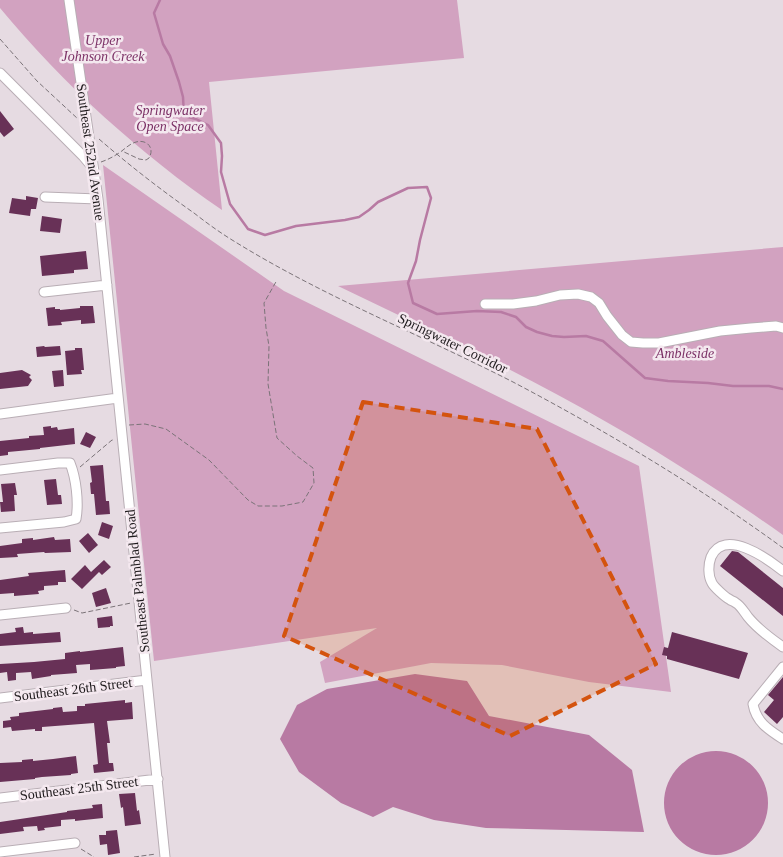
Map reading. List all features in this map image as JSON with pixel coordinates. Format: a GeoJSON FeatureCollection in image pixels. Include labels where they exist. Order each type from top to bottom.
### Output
{"type":"FeatureCollection","features":[{"type":"Feature","properties":{"kind":"street","name":"Southeast 252nd Avenue"},"geometry":{"type":"LineString","coordinates":[[69,0],[95,175],[109,304]]}},
{"type":"Feature","properties":{"kind":"street"},"geometry":{"type":"LineString","coordinates":[[0,73],[93,168]]}},
{"type":"Feature","properties":{"kind":"street"},"geometry":{"type":"LineString","coordinates":[[45,196],[98,200]]}},
{"type":"Feature","properties":{"kind":"street"},"geometry":{"type":"LineString","coordinates":[[44,292],[107,285]]}},
{"type":"Feature","properties":{"kind":"street"},"geometry":{"type":"LineString","coordinates":[[485,304],[513,304],[560,295],[578,294],[591,297],[599,303],[622,335],[631,342],[643,343],[659,343],[720,331],[776,326],[783,328]]}},
{"type":"Feature","properties":{"kind":"street","name":"Southeast Palmblad Road"},"geometry":{"type":"LineString","coordinates":[[109,304],[165,855]]}},
{"type":"Feature","properties":{"kind":"street"},"geometry":{"type":"LineString","coordinates":[[0,414],[118,398]]}},
{"type":"Feature","properties":{"kind":"street"},"geometry":{"type":"LineString","coordinates":[[0,470],[70,463],[74,472],[78,510],[76,519],[64,522],[0,528]]}},
{"type":"Feature","properties":{"kind":"street"},"geometry":{"type":"LineString","coordinates":[[783,571],[769,560],[745,547],[732,545],[721,546],[714,550],[710,560],[709,573],[712,584],[728,599],[735,602],[748,618],[783,647]]}},
{"type":"Feature","properties":{"kind":"street"},"geometry":{"type":"LineString","coordinates":[[0,615],[66,608]]}},
{"type":"Feature","properties":{"kind":"street"},"geometry":{"type":"LineString","coordinates":[[783,667],[753,704],[754,712],[760,721],[783,739]]}},
{"type":"Feature","properties":{"kind":"street","name":"Southeast 26th Street"},"geometry":{"type":"LineString","coordinates":[[0,698],[147,680]]}},
{"type":"Feature","properties":{"kind":"street","name":"Southeast 25th Street"},"geometry":{"type":"LineString","coordinates":[[0,798],[158,779]]}},
{"type":"Feature","properties":{"kind":"street"},"geometry":{"type":"LineString","coordinates":[[0,852],[37,852],[75,843]]}},
{"type":"Feature","properties":{"kind":"path"},"geometry":{"type":"LineString","coordinates":[[0,39],[49,93],[82,123]]}},
{"type":"Feature","properties":{"kind":"path","name":"Springwater Corridor"},"geometry":{"type":"LineString","coordinates":[[95,136],[178,202],[237,243],[304,280],[551,403],[662,467],[738,516],[783,548]]}},
{"type":"Feature","properties":{"kind":"path"},"geometry":{"type":"LineString","coordinates":[[93,168],[131,144],[140,141],[148,144],[152,152],[149,158],[142,160],[122,151]]}},
{"type":"Feature","properties":{"kind":"path"},"geometry":{"type":"LineString","coordinates":[[121,425],[145,424],[166,429],[209,460],[248,500],[258,506],[282,506],[303,502],[314,483],[313,468],[296,456],[277,438],[268,384],[269,346],[264,303],[277,280]]}},
{"type":"Feature","properties":{"kind":"path"},"geometry":{"type":"LineString","coordinates":[[74,472],[112,440],[122,439]]}},
{"type":"Feature","properties":{"kind":"path"},"geometry":{"type":"LineString","coordinates":[[66,608],[82,613],[138,602]]}},
{"type":"Feature","properties":{"kind":"path"},"geometry":{"type":"LineString","coordinates":[[75,843],[94,857]]}},
{"type":"Feature","properties":{"kind":"path"},"geometry":{"type":"LineString","coordinates":[[134,857],[165,855]]}},
{"type":"Feature","properties":{"kind":"highlighted area"},"geometry":{"type":"Polygon","coordinates":[[[363,402],[537,429],[656,664],[510,736],[284,636],[363,402]]]}},
{"type":"Feature","properties":{"kind":"green space","name":"Upper Johnson Creek"},"geometry":{"type":"Polygon","coordinates":[[[0,0],[457,0],[464,58],[209,82],[222,210],[161,165],[104,117],[25,37],[0,8],[0,0]]]}},
{"type":"Feature","properties":{"kind":"green space"},"geometry":{"type":"Polygon","coordinates":[[[103,165],[284,291],[639,466],[671,692],[589,682],[502,665],[431,663],[325,683],[320,662],[377,628],[154,661],[103,165]]]}},
{"type":"Feature","properties":{"kind":"green space","name":"Ambleside"},"geometry":{"type":"Polygon","coordinates":[[[783,247],[783,535],[673,462],[616,427],[449,339],[338,286],[783,247]]]}},
{"type":"Feature","properties":{"kind":"shaded area"},"geometry":{"type":"Polygon","coordinates":[[[415,674],[467,681],[489,716],[589,735],[632,770],[644,832],[486,828],[434,820],[393,807],[373,817],[341,803],[299,772],[280,739],[297,705],[327,689],[415,674]]]}},
{"type":"Feature","properties":{"kind":"shaded area"},"geometry":{"type":"Polygon","coordinates":[[[716,751],[736,755],[753,766],[764,783],[768,803],[764,823],[753,840],[736,851],[716,855],[696,851],[679,840],[668,823],[664,803],[668,783],[679,766],[696,755],[716,751]]]}},
{"type":"Feature","properties":{"kind":"building"},"geometry":{"type":"Polygon","coordinates":[[[0,111],[14,129],[4,137],[0,132],[0,111]]]}},
{"type":"Feature","properties":{"kind":"building"},"geometry":{"type":"Polygon","coordinates":[[[26,196],[38,198],[36,209],[31,209],[30,216],[9,213],[12,198],[26,200],[26,196]]]}},
{"type":"Feature","properties":{"kind":"building"},"geometry":{"type":"Polygon","coordinates":[[[42,216],[62,219],[60,233],[40,231],[42,216]]]}},
{"type":"Feature","properties":{"kind":"building"},"geometry":{"type":"Polygon","coordinates":[[[86,251],[88,269],[74,270],[74,273],[42,276],[40,256],[86,251]]]}},
{"type":"Feature","properties":{"kind":"building"},"geometry":{"type":"Polygon","coordinates":[[[80,306],[93,306],[95,323],[81,324],[81,320],[61,322],[62,325],[48,326],[46,308],[55,307],[55,309],[60,310],[80,308],[80,306]]]}},
{"type":"Feature","properties":{"kind":"building"},"geometry":{"type":"Polygon","coordinates":[[[60,346],[61,355],[37,357],[36,347],[60,346]]]}},
{"type":"Feature","properties":{"kind":"building"},"geometry":{"type":"Polygon","coordinates":[[[75,348],[82,348],[84,370],[81,370],[82,374],[67,375],[65,351],[75,350],[75,348]]]}},
{"type":"Feature","properties":{"kind":"building"},"geometry":{"type":"Polygon","coordinates":[[[22,370],[31,375],[29,377],[32,380],[28,386],[0,389],[0,373],[22,370]]]}},
{"type":"Feature","properties":{"kind":"building"},"geometry":{"type":"Polygon","coordinates":[[[63,370],[64,386],[54,387],[52,371],[63,370]]]}},
{"type":"Feature","properties":{"kind":"building"},"geometry":{"type":"Polygon","coordinates":[[[51,426],[51,428],[57,427],[58,430],[74,428],[75,444],[8,452],[8,455],[0,456],[0,441],[44,435],[43,427],[51,426]]]}},
{"type":"Feature","properties":{"kind":"building"},"geometry":{"type":"Polygon","coordinates":[[[86,432],[96,437],[90,448],[80,444],[86,432]]]}},
{"type":"Feature","properties":{"kind":"building"},"geometry":{"type":"Polygon","coordinates":[[[103,465],[106,501],[109,501],[110,514],[96,515],[94,494],[91,494],[90,466],[103,465]]]}},
{"type":"Feature","properties":{"kind":"building"},"geometry":{"type":"Polygon","coordinates":[[[56,479],[58,495],[61,495],[62,504],[47,505],[44,480],[56,479]]]}},
{"type":"Feature","properties":{"kind":"building"},"geometry":{"type":"Polygon","coordinates":[[[15,483],[17,495],[14,495],[15,511],[1,512],[0,502],[3,502],[1,484],[15,483]]]}},
{"type":"Feature","properties":{"kind":"building"},"geometry":{"type":"Polygon","coordinates":[[[102,522],[113,526],[109,539],[98,535],[102,522]]]}},
{"type":"Feature","properties":{"kind":"building"},"geometry":{"type":"Polygon","coordinates":[[[88,533],[98,545],[89,553],[79,541],[88,533]]]}},
{"type":"Feature","properties":{"kind":"building"},"geometry":{"type":"Polygon","coordinates":[[[54,537],[55,540],[70,539],[71,552],[17,554],[18,557],[0,558],[0,546],[22,543],[22,539],[33,538],[33,540],[54,537]]]}},
{"type":"Feature","properties":{"kind":"building"},"geometry":{"type":"Polygon","coordinates":[[[732,551],[738,552],[783,588],[783,616],[720,566],[732,551]]]}},
{"type":"Feature","properties":{"kind":"building"},"geometry":{"type":"Polygon","coordinates":[[[104,560],[111,567],[102,575],[99,572],[82,589],[71,579],[85,565],[91,572],[104,560]]]}},
{"type":"Feature","properties":{"kind":"building"},"geometry":{"type":"Polygon","coordinates":[[[65,570],[66,582],[58,582],[58,585],[44,586],[44,590],[38,591],[39,594],[14,596],[14,593],[0,594],[0,580],[29,576],[28,573],[65,570]]]}},
{"type":"Feature","properties":{"kind":"building"},"geometry":{"type":"Polygon","coordinates":[[[106,588],[111,603],[96,607],[92,593],[106,588]]]}},
{"type":"Feature","properties":{"kind":"building"},"geometry":{"type":"Polygon","coordinates":[[[112,616],[113,626],[98,628],[97,618],[112,616]]]}},
{"type":"Feature","properties":{"kind":"building"},"geometry":{"type":"Polygon","coordinates":[[[23,627],[24,633],[60,632],[61,642],[0,646],[0,634],[16,632],[15,628],[23,627]]]}},
{"type":"Feature","properties":{"kind":"building"},"geometry":{"type":"Polygon","coordinates":[[[672,632],[748,653],[739,679],[667,659],[667,656],[662,655],[664,647],[668,648],[672,632]]]}},
{"type":"Feature","properties":{"kind":"building"},"geometry":{"type":"Polygon","coordinates":[[[123,647],[125,666],[116,668],[90,670],[90,664],[76,665],[77,673],[32,679],[31,672],[16,673],[16,680],[8,681],[7,672],[0,673],[0,664],[65,659],[65,653],[123,647]]]}},
{"type":"Feature","properties":{"kind":"building"},"geometry":{"type":"Polygon","coordinates":[[[783,677],[783,717],[777,724],[764,712],[774,700],[768,695],[783,677]]]}},
{"type":"Feature","properties":{"kind":"building"},"geometry":{"type":"Polygon","coordinates":[[[125,700],[125,703],[132,702],[133,719],[107,721],[110,743],[107,743],[109,763],[113,763],[114,771],[94,773],[93,765],[98,764],[94,723],[42,727],[42,731],[35,731],[35,729],[12,731],[11,727],[3,728],[3,721],[11,720],[10,717],[19,716],[19,713],[62,707],[63,712],[77,711],[77,706],[85,706],[85,704],[125,700]]]}},
{"type":"Feature","properties":{"kind":"building"},"geometry":{"type":"Polygon","coordinates":[[[76,756],[78,773],[0,782],[0,763],[76,756]]]}},
{"type":"Feature","properties":{"kind":"building"},"geometry":{"type":"Polygon","coordinates":[[[135,793],[141,824],[125,826],[123,807],[121,808],[119,794],[135,793]]]}},
{"type":"Feature","properties":{"kind":"building"},"geometry":{"type":"Polygon","coordinates":[[[102,804],[103,818],[75,821],[75,819],[61,820],[61,826],[44,828],[45,830],[38,831],[37,826],[23,827],[24,831],[0,834],[0,822],[93,808],[92,805],[102,804]]]}},
{"type":"Feature","properties":{"kind":"building"},"geometry":{"type":"Polygon","coordinates":[[[117,830],[120,853],[108,855],[107,844],[100,845],[99,835],[106,835],[106,831],[117,830]]]}},
{"type":"Feature","properties":{"kind":"waterway"},"geometry":{"type":"LineString","coordinates":[[160,0],[154,13],[163,44],[170,56],[179,82],[183,97],[184,116],[208,125],[221,143],[221,172],[230,204],[248,229],[265,235],[296,226],[359,217],[378,202],[408,188],[427,187],[431,198],[416,261],[408,283],[413,303],[437,314],[477,311],[501,312],[516,317],[526,327],[537,332],[564,337],[586,336],[603,341],[645,378],[733,386],[769,386],[783,389]]}},
{"type":"Feature","properties":{"kind":"park label","name":"Springwater Open Space"},"geometry":{"type":"Point","coordinates":[170,118]}}]}
